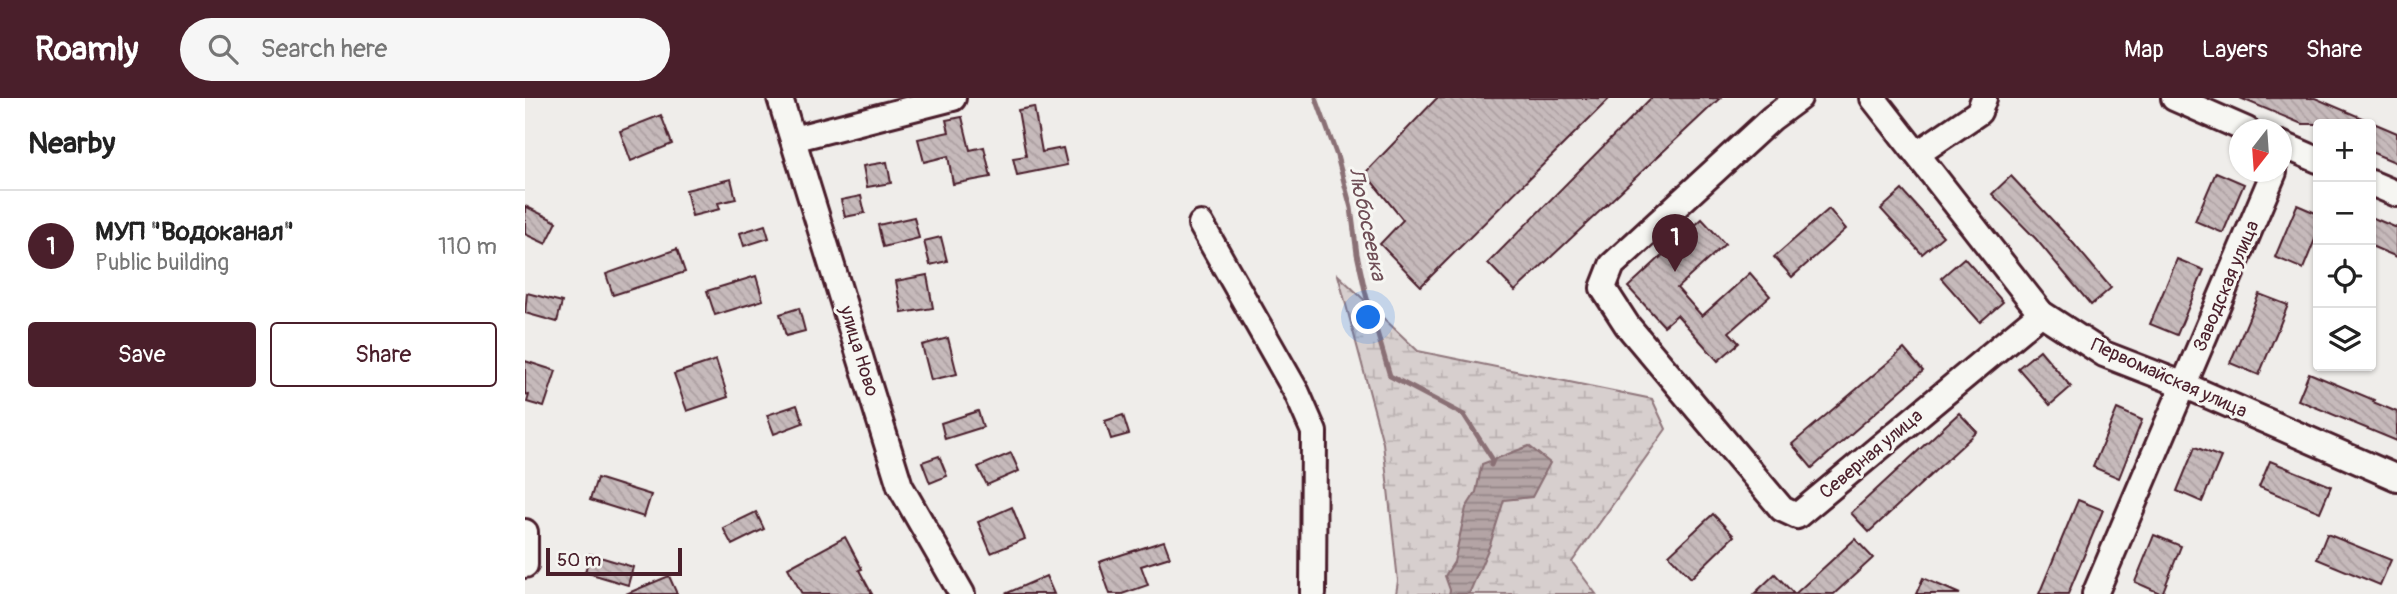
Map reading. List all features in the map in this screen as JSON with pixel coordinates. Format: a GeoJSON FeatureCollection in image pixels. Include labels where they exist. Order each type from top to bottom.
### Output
{"type":"FeatureCollection","features":[{"type":"Feature","properties":{"kind":"street","name":"улица Ново"},"geometry":{"type":"LineString","coordinates":[[780,98],[901,486],[962,594]]}},
{"type":"Feature","properties":{"kind":"street"},"geometry":{"type":"LineString","coordinates":[[793,139],[953,98]]}},
{"type":"Feature","properties":{"kind":"street","name":"Северная улица"},"geometry":{"type":"LineString","coordinates":[[1799,98],[1772,118],[1612,265],[1603,288],[1627,325],[1782,509],[1797,516],[2041,313]]}},
{"type":"Feature","properties":{"kind":"street","name":"Первомайская улица"},"geometry":{"type":"LineString","coordinates":[[1874,98],[2041,313],[2104,354],[2184,385],[2397,478]]}},
{"type":"Feature","properties":{"kind":"street"},"geometry":{"type":"LineString","coordinates":[[1917,154],[1979,113],[1985,98]]}},
{"type":"Feature","properties":{"kind":"street"},"geometry":{"type":"LineString","coordinates":[[2174,98],[2229,122]]}},
{"type":"Feature","properties":{"kind":"street"},"geometry":{"type":"LineString","coordinates":[[2292,151],[2313,158]]}},
{"type":"Feature","properties":{"kind":"street","name":"Заводская улица"},"geometry":{"type":"LineString","coordinates":[[2095,594],[2270,182]]}},
{"type":"Feature","properties":{"kind":"street"},"geometry":{"type":"LineString","coordinates":[[2376,185],[2397,194]]}},
{"type":"Feature","properties":{"kind":"street"},"geometry":{"type":"LineString","coordinates":[[1201,224],[1297,393],[1314,432],[1313,594]]}},
{"type":"Feature","properties":{"kind":"street"},"geometry":{"type":"LineString","coordinates":[[525,532],[525,565]]}},
{"type":"Feature","properties":{"kind":"green space"},"geometry":{"type":"Polygon","coordinates":[[[1338,275],[1418,351],[1652,399],[1666,429],[1572,562],[1596,594],[1396,594],[1398,581],[1383,443],[1338,275]]]}},
{"type":"Feature","properties":{"kind":"shaded area"},"geometry":{"type":"Polygon","coordinates":[[[1529,446],[1550,463],[1532,497],[1504,500],[1490,545],[1469,594],[1449,594],[1445,576],[1454,562],[1466,508],[1476,492],[1482,464],[1529,446]]]}},
{"type":"Feature","properties":{"kind":"building"},"geometry":{"type":"Polygon","coordinates":[[[1437,98],[1610,98],[1421,286],[1380,244],[1403,220],[1365,173],[1437,98]]]}},
{"type":"Feature","properties":{"kind":"building"},"geometry":{"type":"Polygon","coordinates":[[[1651,98],[1720,98],[1515,291],[1488,263],[1651,98]]]}},
{"type":"Feature","properties":{"kind":"building"},"geometry":{"type":"Polygon","coordinates":[[[2240,98],[2315,98],[2364,119],[2313,119],[2313,124],[2302,124],[2240,98]]]}},
{"type":"Feature","properties":{"kind":"building"},"geometry":{"type":"Polygon","coordinates":[[[1034,107],[1042,152],[1063,148],[1067,165],[1017,175],[1013,158],[1026,156],[1018,110],[1034,107]]]}},
{"type":"Feature","properties":{"kind":"building"},"geometry":{"type":"Polygon","coordinates":[[[661,115],[672,144],[631,161],[620,131],[661,115]]]}},
{"type":"Feature","properties":{"kind":"building"},"geometry":{"type":"Polygon","coordinates":[[[962,117],[970,150],[984,147],[991,177],[953,184],[948,156],[924,162],[918,139],[949,132],[946,120],[962,117]]]}},
{"type":"Feature","properties":{"kind":"building"},"geometry":{"type":"Polygon","coordinates":[[[2376,124],[2397,133],[2397,163],[2376,154],[2376,124]]]}},
{"type":"Feature","properties":{"kind":"building"},"geometry":{"type":"Polygon","coordinates":[[[887,162],[891,183],[867,187],[863,166],[887,162]]]}},
{"type":"Feature","properties":{"kind":"building"},"geometry":{"type":"Polygon","coordinates":[[[2216,172],[2229,178],[2229,182],[2244,184],[2223,233],[2195,221],[2216,172]]]}},
{"type":"Feature","properties":{"kind":"building"},"geometry":{"type":"Polygon","coordinates":[[[2011,176],[2111,288],[2091,305],[2036,239],[1992,194],[2011,176]]]}},
{"type":"Feature","properties":{"kind":"building"},"geometry":{"type":"Polygon","coordinates":[[[731,179],[736,199],[718,203],[720,209],[692,216],[686,190],[731,179]]]}},
{"type":"Feature","properties":{"kind":"building"},"geometry":{"type":"Polygon","coordinates":[[[1902,190],[1943,236],[1922,254],[1881,209],[1902,190]]]}},
{"type":"Feature","properties":{"kind":"building"},"geometry":{"type":"Polygon","coordinates":[[[861,196],[865,213],[845,217],[841,200],[861,196]]]}},
{"type":"Feature","properties":{"kind":"building"},"geometry":{"type":"Polygon","coordinates":[[[2297,205],[2313,212],[2313,244],[2303,269],[2275,257],[2297,205]]]}},
{"type":"Feature","properties":{"kind":"building"},"geometry":{"type":"Polygon","coordinates":[[[525,206],[557,222],[546,244],[525,234],[525,206]]]}},
{"type":"Feature","properties":{"kind":"building"},"geometry":{"type":"Polygon","coordinates":[[[1829,209],[1846,229],[1792,277],[1774,257],[1829,209]]]}},
{"type":"Feature","properties":{"kind":"building"},"geometry":{"type":"Polygon","coordinates":[[[914,217],[919,238],[883,247],[878,225],[914,217]]]}},
{"type":"Feature","properties":{"kind":"building"},"geometry":{"type":"Polygon","coordinates":[[[1702,219],[1725,244],[1677,288],[1702,316],[1750,273],[1770,296],[1729,332],[1739,343],[1718,361],[1677,315],[1664,326],[1628,287],[1702,219]]]}},
{"type":"Feature","properties":{"kind":"building"},"geometry":{"type":"Polygon","coordinates":[[[2376,219],[2397,228],[2397,257],[2376,248],[2376,219]]]}},
{"type":"Feature","properties":{"kind":"building"},"geometry":{"type":"Polygon","coordinates":[[[765,225],[769,238],[744,246],[740,233],[765,225]]]}},
{"type":"Feature","properties":{"kind":"building"},"geometry":{"type":"Polygon","coordinates":[[[941,237],[947,261],[930,265],[924,241],[941,237]]]}},
{"type":"Feature","properties":{"kind":"building"},"geometry":{"type":"Polygon","coordinates":[[[677,249],[685,272],[613,295],[606,274],[677,249]]]}},
{"type":"Feature","properties":{"kind":"building"},"geometry":{"type":"Polygon","coordinates":[[[1964,258],[2003,302],[1980,322],[1941,278],[1964,258]]]}},
{"type":"Feature","properties":{"kind":"building"},"geometry":{"type":"Polygon","coordinates":[[[2177,259],[2204,270],[2177,335],[2150,324],[2177,259]]]}},
{"type":"Feature","properties":{"kind":"building"},"geometry":{"type":"Polygon","coordinates":[[[927,275],[933,308],[902,313],[896,281],[927,275]]]}},
{"type":"Feature","properties":{"kind":"building"},"geometry":{"type":"Polygon","coordinates":[[[756,276],[763,300],[715,315],[707,291],[756,276]]]}},
{"type":"Feature","properties":{"kind":"building"},"geometry":{"type":"Polygon","coordinates":[[[527,293],[562,302],[557,322],[525,313],[527,293]]]}},
{"type":"Feature","properties":{"kind":"building"},"geometry":{"type":"Polygon","coordinates":[[[2259,294],[2288,305],[2259,375],[2230,363],[2259,294]]]}},
{"type":"Feature","properties":{"kind":"building"},"geometry":{"type":"Polygon","coordinates":[[[799,308],[805,331],[786,336],[780,314],[799,308]]]}},
{"type":"Feature","properties":{"kind":"building"},"geometry":{"type":"Polygon","coordinates":[[[948,338],[957,374],[931,380],[922,345],[948,338]]]}},
{"type":"Feature","properties":{"kind":"building"},"geometry":{"type":"Polygon","coordinates":[[[1904,349],[1923,371],[1812,468],[1792,444],[1904,349]]]}},
{"type":"Feature","properties":{"kind":"building"},"geometry":{"type":"Polygon","coordinates":[[[2040,350],[2071,387],[2050,405],[2018,368],[2040,350]]]}},
{"type":"Feature","properties":{"kind":"building"},"geometry":{"type":"Polygon","coordinates":[[[716,360],[728,397],[687,411],[674,374],[716,360]]]}},
{"type":"Feature","properties":{"kind":"building"},"geometry":{"type":"Polygon","coordinates":[[[525,361],[556,371],[544,407],[527,402],[529,395],[525,394],[525,361]]]}},
{"type":"Feature","properties":{"kind":"building"},"geometry":{"type":"Polygon","coordinates":[[[2309,373],[2397,412],[2397,441],[2298,400],[2309,373]]]}},
{"type":"Feature","properties":{"kind":"building"},"geometry":{"type":"Polygon","coordinates":[[[797,405],[803,423],[774,434],[767,415],[797,405]]]}},
{"type":"Feature","properties":{"kind":"building"},"geometry":{"type":"Polygon","coordinates":[[[2117,409],[2142,420],[2119,478],[2093,467],[2117,409]]]}},
{"type":"Feature","properties":{"kind":"building"},"geometry":{"type":"Polygon","coordinates":[[[978,411],[983,427],[945,439],[941,423],[978,411]]]}},
{"type":"Feature","properties":{"kind":"building"},"geometry":{"type":"Polygon","coordinates":[[[1959,413],[1977,432],[1869,532],[1851,513],[1959,413]]]}},
{"type":"Feature","properties":{"kind":"building"},"geometry":{"type":"Polygon","coordinates":[[[1123,415],[1129,434],[1111,439],[1105,421],[1123,415]]]}},
{"type":"Feature","properties":{"kind":"building"},"geometry":{"type":"Polygon","coordinates":[[[2195,447],[2221,457],[2202,502],[2177,491],[2195,447]]]}},
{"type":"Feature","properties":{"kind":"building"},"geometry":{"type":"Polygon","coordinates":[[[1011,453],[1019,471],[987,485],[978,467],[1011,453]]]}},
{"type":"Feature","properties":{"kind":"building"},"geometry":{"type":"Polygon","coordinates":[[[939,456],[947,476],[930,483],[922,462],[939,456]]]}},
{"type":"Feature","properties":{"kind":"building"},"geometry":{"type":"Polygon","coordinates":[[[2270,461],[2331,486],[2320,512],[2259,487],[2270,461]]]}},
{"type":"Feature","properties":{"kind":"building"},"geometry":{"type":"Polygon","coordinates":[[[597,478],[651,495],[644,517],[590,500],[597,478]]]}},
{"type":"Feature","properties":{"kind":"building"},"geometry":{"type":"Polygon","coordinates":[[[2078,500],[2103,510],[2068,594],[2039,594],[2078,500]]]}},
{"type":"Feature","properties":{"kind":"building"},"geometry":{"type":"Polygon","coordinates":[[[1012,507],[1025,539],[991,553],[978,522],[1012,507]]]}},
{"type":"Feature","properties":{"kind":"building"},"geometry":{"type":"Polygon","coordinates":[[[756,512],[764,529],[732,545],[723,528],[756,512]]]}},
{"type":"Feature","properties":{"kind":"building"},"geometry":{"type":"Polygon","coordinates":[[[1713,514],[1734,536],[1691,578],[1669,555],[1713,514]]]}},
{"type":"Feature","properties":{"kind":"building"},"geometry":{"type":"Polygon","coordinates":[[[2327,534],[2391,560],[2380,585],[2317,559],[2327,534]]]}},
{"type":"Feature","properties":{"kind":"building"},"geometry":{"type":"Polygon","coordinates":[[[2154,535],[2181,546],[2162,594],[2135,582],[2154,535]]]}},
{"type":"Feature","properties":{"kind":"building"},"geometry":{"type":"Polygon","coordinates":[[[845,537],[872,594],[802,594],[788,568],[845,537]]]}},
{"type":"Feature","properties":{"kind":"building"},"geometry":{"type":"Polygon","coordinates":[[[1855,539],[1873,558],[1834,594],[1795,594],[1855,539]]]}},
{"type":"Feature","properties":{"kind":"building"},"geometry":{"type":"Polygon","coordinates":[[[1164,541],[1170,557],[1141,566],[1148,585],[1122,594],[1110,594],[1099,562],[1164,541]]]}},
{"type":"Feature","properties":{"kind":"building"},"geometry":{"type":"Polygon","coordinates":[[[590,554],[633,567],[628,585],[585,572],[590,554]]]}},
{"type":"Feature","properties":{"kind":"building"},"geometry":{"type":"Polygon","coordinates":[[[1775,574],[1794,594],[1754,594],[1775,574]]]}},
{"type":"Feature","properties":{"kind":"building"},"geometry":{"type":"Polygon","coordinates":[[[669,576],[677,594],[626,594],[669,576]]]}},
{"type":"Feature","properties":{"kind":"building"},"geometry":{"type":"Polygon","coordinates":[[[1046,576],[1054,594],[1005,594],[1046,576]]]}},
{"type":"Feature","properties":{"kind":"building"},"geometry":{"type":"Polygon","coordinates":[[[1923,578],[1960,594],[1916,594],[1923,578]]]}},
{"type":"Feature","properties":{"kind":"waterway","name":"Любосеевка"},"geometry":{"type":"LineString","coordinates":[[1316,98],[1337,156],[1351,208],[1366,295],[1390,376],[1464,415],[1493,460],[1491,465]]}},
{"type":"Feature","properties":{"kind":"place","name":"МУП \"Водоканал\""},"geometry":{"type":"Point","coordinates":[1675,272]}}]}
